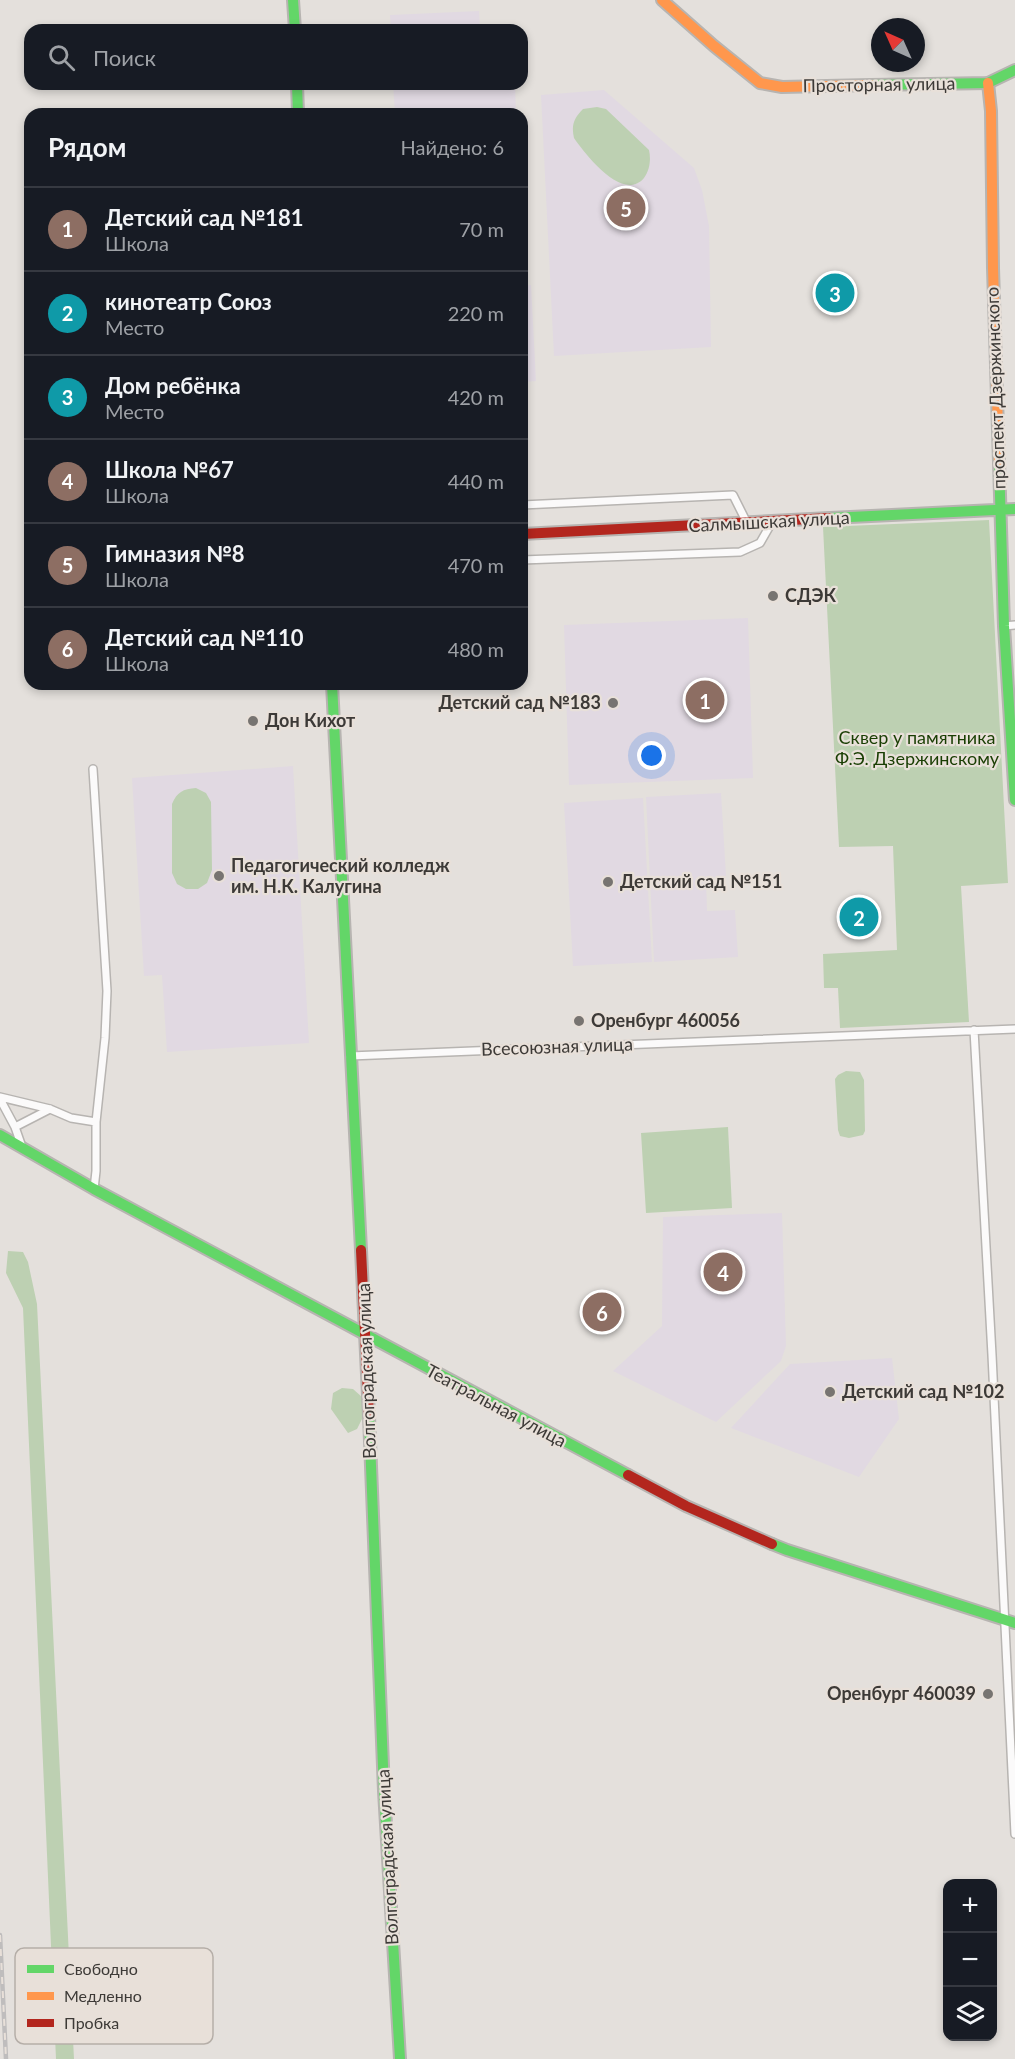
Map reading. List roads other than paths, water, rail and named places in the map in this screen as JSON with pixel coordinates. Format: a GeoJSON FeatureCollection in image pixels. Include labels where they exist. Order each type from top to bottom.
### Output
{"type":"FeatureCollection","features":[{"type":"Feature","properties":{"kind":"main road"},"geometry":{"type":"LineString","coordinates":[[293,0],[295,24]]}},
{"type":"Feature","properties":{"kind":"main road","name":"Просторная улица"},"geometry":{"type":"LineString","coordinates":[[662,0],[760,83],[782,87],[988,83],[1015,70]]}},
{"type":"Feature","properties":{"kind":"main road","name":"проспект Дзержинского"},"geometry":{"type":"LineString","coordinates":[[988,83],[991,111],[1000,510],[1009,625],[1015,800]]}},
{"type":"Feature","properties":{"kind":"main road"},"geometry":{"type":"LineString","coordinates":[[297,90],[297,108]]}},
{"type":"Feature","properties":{"kind":"main road","name":"Салмышская улица"},"geometry":{"type":"LineString","coordinates":[[528,534],[1015,509]]}},
{"type":"Feature","properties":{"kind":"main road","name":"Волгоградская улица"},"geometry":{"type":"LineString","coordinates":[[332,690],[366,1336],[383,1773],[400,2059]]}},
{"type":"Feature","properties":{"kind":"main road","name":"Театральная улица"},"geometry":{"type":"LineString","coordinates":[[0,1135],[94,1189],[686,1506],[787,1550],[1010,1621]]}},
{"type":"Feature","properties":{"kind":"street"},"geometry":{"type":"LineString","coordinates":[[528,505],[733,495],[747,523]]}},
{"type":"Feature","properties":{"kind":"street"},"geometry":{"type":"LineString","coordinates":[[528,560],[740,552],[760,543],[772,522]]}},
{"type":"Feature","properties":{"kind":"street"},"geometry":{"type":"LineString","coordinates":[[93,769],[107,991],[105,1038],[96,1122],[94,1189]]}},
{"type":"Feature","properties":{"kind":"street","name":"Всесоюзная улица"},"geometry":{"type":"LineString","coordinates":[[350,1056],[1015,1029]]}},
{"type":"Feature","properties":{"kind":"street"},"geometry":{"type":"LineString","coordinates":[[974,1030],[1010,1621],[1015,1834]]}},
{"type":"Feature","properties":{"kind":"street"},"geometry":{"type":"LineString","coordinates":[[0,1098],[50,1109],[71,1118],[96,1122]]}},
{"type":"Feature","properties":{"kind":"street"},"geometry":{"type":"LineString","coordinates":[[0,1098],[15,1127],[22,1147]]}},
{"type":"Feature","properties":{"kind":"street"},"geometry":{"type":"LineString","coordinates":[[15,1127],[50,1109]]}},
{"type":"Feature","properties":{"kind":"railway"},"geometry":{"type":"LineString","coordinates":[[0,1935],[6,2059]]}},
{"type":"Feature","properties":{"kind":"place","name":"Гимназия №8"},"geometry":{"type":"Point","coordinates":[626,208]}},
{"type":"Feature","properties":{"kind":"place","name":"Дом ребёнка"},"geometry":{"type":"Point","coordinates":[835,293]}},
{"type":"Feature","properties":{"kind":"place","name":"СДЭК"},"geometry":{"type":"Point","coordinates":[773,596]}},
{"type":"Feature","properties":{"kind":"place","name":"Детский сад №181"},"geometry":{"type":"Point","coordinates":[705,700]}},
{"type":"Feature","properties":{"kind":"place","name":"Детский сад №183"},"geometry":{"type":"Point","coordinates":[613,703]}},
{"type":"Feature","properties":{"kind":"place","name":"Дон Кихот"},"geometry":{"type":"Point","coordinates":[253,721]}},
{"type":"Feature","properties":{"kind":"place","name":"Педагогический колледж им. Н.К. Калугина"},"geometry":{"type":"Point","coordinates":[219,876]}},
{"type":"Feature","properties":{"kind":"place","name":"Детский сад №151"},"geometry":{"type":"Point","coordinates":[608,882]}},
{"type":"Feature","properties":{"kind":"place","name":"кинотеатр Союз"},"geometry":{"type":"Point","coordinates":[859,917]}},
{"type":"Feature","properties":{"kind":"place","name":"Оренбург 460056"},"geometry":{"type":"Point","coordinates":[579,1021]}},
{"type":"Feature","properties":{"kind":"place","name":"Школа №67"},"geometry":{"type":"Point","coordinates":[723,1272]}},
{"type":"Feature","properties":{"kind":"place","name":"Детский сад №110"},"geometry":{"type":"Point","coordinates":[602,1312]}},
{"type":"Feature","properties":{"kind":"place","name":"Детский сад №102"},"geometry":{"type":"Point","coordinates":[830,1392]}},
{"type":"Feature","properties":{"kind":"place","name":"Оренбург 460039"},"geometry":{"type":"Point","coordinates":[988,1694]}},
{"type":"Feature","properties":{"kind":"park label","name":"Сквер у памятника Ф.Э. Дзержинскому"},"geometry":{"type":"Point","coordinates":[917,748]}}]}
